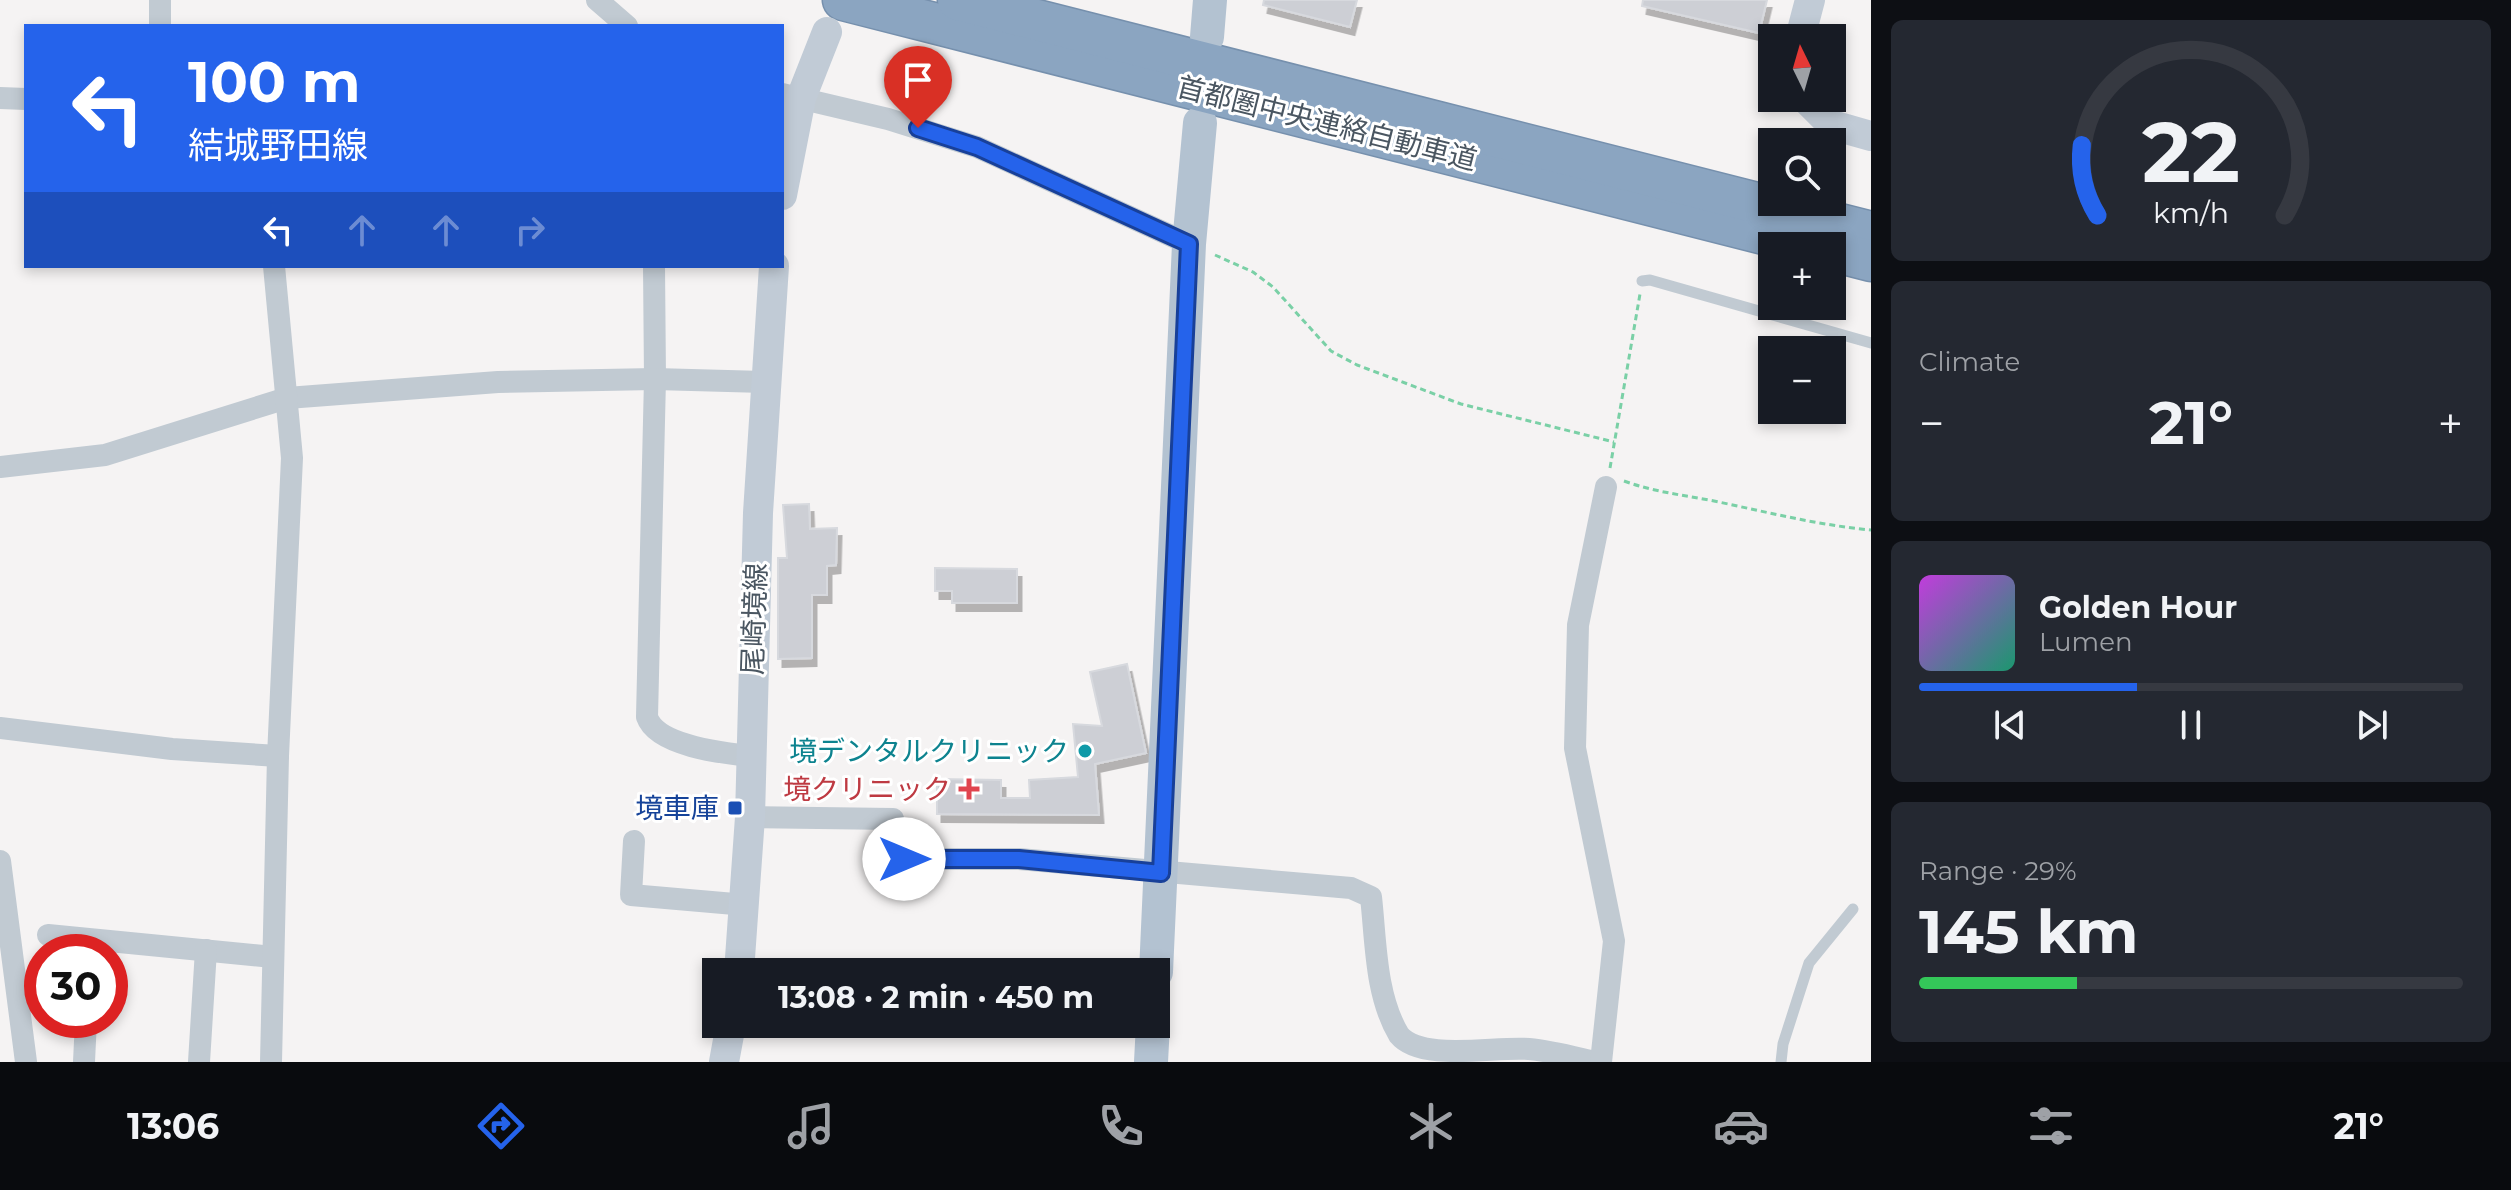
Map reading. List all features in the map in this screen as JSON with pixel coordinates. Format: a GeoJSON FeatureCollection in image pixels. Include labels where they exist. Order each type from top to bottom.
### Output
{"type":"FeatureCollection","features":[{"type":"Feature","properties":{"kind":"highway","name":"首都圏中央連絡自動車道"},"geometry":{"type":"LineString","coordinates":[[958,0],[1855,235],[1871,261]]}},
{"type":"Feature","properties":{"kind":"highway","name":"首都圏中央連絡自動車道"},"geometry":{"type":"LineString","coordinates":[[835,16],[1758,234]]}},
{"type":"Feature","properties":{"kind":"main road"},"geometry":{"type":"LineString","coordinates":[[1207,37],[1210,0]]}},
{"type":"Feature","properties":{"kind":"main road"},"geometry":{"type":"LineString","coordinates":[[1804,24],[1810,0]]}},
{"type":"Feature","properties":{"kind":"main road"},"geometry":{"type":"LineString","coordinates":[[784,173],[791,96],[835,16]]}},
{"type":"Feature","properties":{"kind":"main road"},"geometry":{"type":"LineString","coordinates":[[1819,112],[1832,125],[1871,136]]}},
{"type":"Feature","properties":{"kind":"main road"},"geometry":{"type":"LineString","coordinates":[[1157,958],[1189,244],[1200,123]]}},
{"type":"Feature","properties":{"kind":"main road","name":"尾崎境線"},"geometry":{"type":"LineString","coordinates":[[740,958],[750,817],[765,382],[774,268]]}},
{"type":"Feature","properties":{"kind":"main road"},"geometry":{"type":"LineString","coordinates":[[724,1062],[728,1038]]}},
{"type":"Feature","properties":{"kind":"main road"},"geometry":{"type":"LineString","coordinates":[[1151,1062],[1152,1038]]}},
{"type":"Feature","properties":{"kind":"street"},"geometry":{"type":"LineString","coordinates":[[160,0],[160,24]]}},
{"type":"Feature","properties":{"kind":"street"},"geometry":{"type":"LineString","coordinates":[[597,0],[625,24]]}},
{"type":"Feature","properties":{"kind":"street"},"geometry":{"type":"LineString","coordinates":[[791,96],[888,119],[977,147],[1189,244]]}},
{"type":"Feature","properties":{"kind":"street"},"geometry":{"type":"LineString","coordinates":[[0,98],[24,99]]}},
{"type":"Feature","properties":{"kind":"street"},"geometry":{"type":"LineString","coordinates":[[271,1062],[278,756],[292,458],[274,268]]}},
{"type":"Feature","properties":{"kind":"street"},"geometry":{"type":"LineString","coordinates":[[654,268],[655,379],[647,717],[649,724],[667,738],[726,754],[750,756]]}},
{"type":"Feature","properties":{"kind":"street"},"geometry":{"type":"LineString","coordinates":[[0,467],[105,455],[287,398],[498,382],[655,379],[765,382]]}},
{"type":"Feature","properties":{"kind":"street"},"geometry":{"type":"LineString","coordinates":[[750,817],[893,819],[904,859],[1019,859],[1161,873],[1272,879],[1361,892],[1371,897],[1382,988],[1400,1037],[1418,1049],[1438,1054],[1525,1049],[1598,1062],[1614,941],[1575,748],[1578,625],[1615,484]]}},
{"type":"Feature","properties":{"kind":"street"},"geometry":{"type":"LineString","coordinates":[[0,728],[172,749],[278,756]]}},
{"type":"Feature","properties":{"kind":"street"},"geometry":{"type":"LineString","coordinates":[[634,841],[631,895],[746,905]]}},
{"type":"Feature","properties":{"kind":"street"},"geometry":{"type":"LineString","coordinates":[[0,861],[26,1062]]}},
{"type":"Feature","properties":{"kind":"street"},"geometry":{"type":"LineString","coordinates":[[128,947],[273,957]]}},
{"type":"Feature","properties":{"kind":"street"},"geometry":{"type":"LineString","coordinates":[[199,1062],[206,950]]}},
{"type":"Feature","properties":{"kind":"street"},"geometry":{"type":"LineString","coordinates":[[84,1062],[85,1038]]}},
{"type":"Feature","properties":{"kind":"lane"},"geometry":{"type":"LineString","coordinates":[[1642,281],[1650,280],[1871,343]]}},
{"type":"Feature","properties":{"kind":"lane"},"geometry":{"type":"LineString","coordinates":[[1781,1062],[1809,963],[1853,909]]}},
{"type":"Feature","properties":{"kind":"path"},"geometry":{"type":"LineString","coordinates":[[1189,244],[1253,272],[1273,287],[1331,351],[1357,365],[1461,404],[1614,442]]}},
{"type":"Feature","properties":{"kind":"path"},"geometry":{"type":"LineString","coordinates":[[1642,281],[1614,442],[1615,484],[1715,501],[1819,526],[1871,530]]}},
{"type":"Feature","properties":{"kind":"building"},"geometry":{"type":"Polygon","coordinates":[[[1264,0],[1357,0],[1350,27],[1263,5],[1264,0]]]}},
{"type":"Feature","properties":{"kind":"building"},"geometry":{"type":"Polygon","coordinates":[[[1643,0],[1767,0],[1758,33],[1642,6],[1643,0]]]}},
{"type":"Feature","properties":{"kind":"building"},"geometry":{"type":"Polygon","coordinates":[[[809,504],[810,529],[837,528],[836,565],[827,566],[827,595],[812,595],[812,658],[778,659],[778,558],[787,558],[783,505],[809,504]]]}},
{"type":"Feature","properties":{"kind":"building"},"geometry":{"type":"Polygon","coordinates":[[[935,568],[1017,569],[1017,603],[952,603],[952,591],[935,591],[935,568]]]}},
{"type":"Feature","properties":{"kind":"building"},"geometry":{"type":"Polygon","coordinates":[[[1127,664],[1146,753],[1095,764],[1099,815],[937,814],[937,779],[1001,780],[1001,798],[1030,798],[1029,780],[1078,777],[1073,724],[1102,726],[1090,672],[1127,664]]]}},
{"type":"Feature","properties":{"kind":"place","name":"境デンタルクリニック"},"geometry":{"type":"Point","coordinates":[1085,751]}},
{"type":"Feature","properties":{"kind":"place","name":"境クリニック"},"geometry":{"type":"Point","coordinates":[969,789]}},
{"type":"Feature","properties":{"kind":"place","name":"境車庫"},"geometry":{"type":"Point","coordinates":[735,808]}},
{"type":"Feature","properties":{"kind":"route"},"geometry":{"type":"LineString","coordinates":[[904,859],[1019,859],[1161,873],[1189,244],[977,147],[918,128]]}}]}
